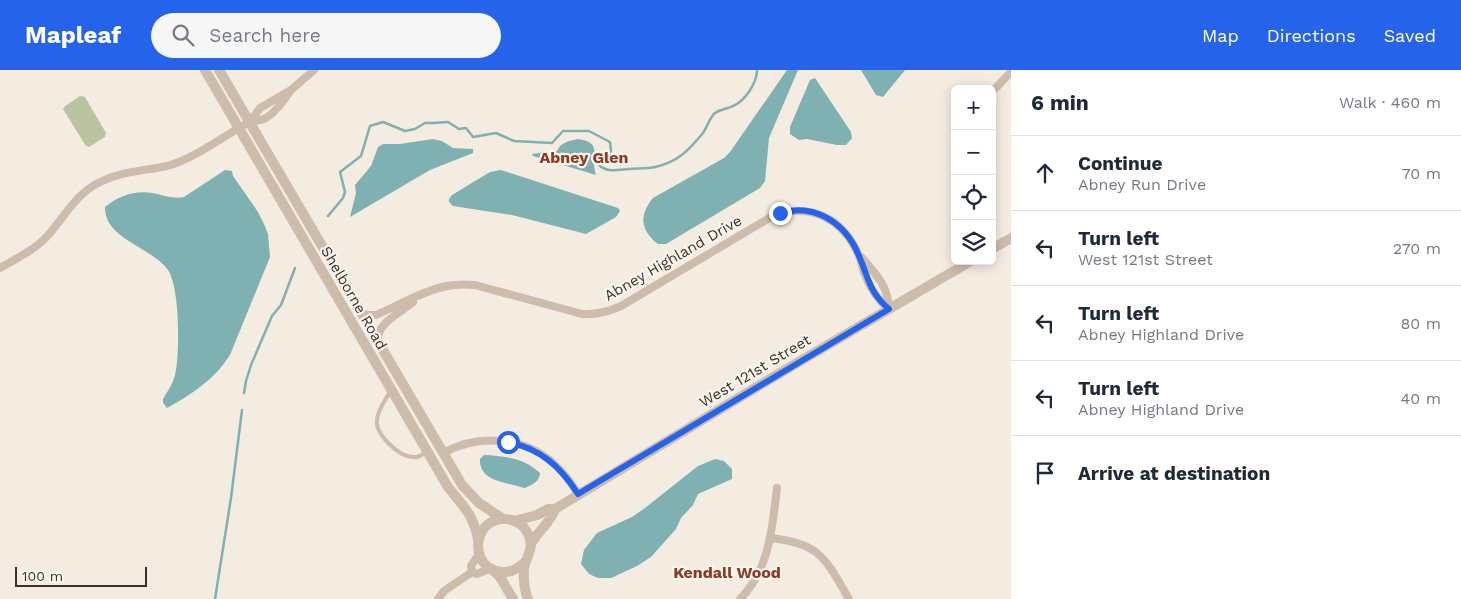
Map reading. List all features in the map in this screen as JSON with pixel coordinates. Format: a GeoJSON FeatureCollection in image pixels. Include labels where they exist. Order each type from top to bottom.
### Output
{"type":"FeatureCollection","features":[{"type":"Feature","properties":{"kind":"street","name":"Shelborne Road"},"geometry":{"type":"LineString","coordinates":[[205,70],[244,126],[360,311],[468,492],[479,503],[502,519]]}},
{"type":"Feature","properties":{"kind":"street","name":"Shelborne Road"},"geometry":{"type":"LineString","coordinates":[[219,70],[244,126],[391,390],[448,487],[472,517],[478,539]]}},
{"type":"Feature","properties":{"kind":"street"},"geometry":{"type":"LineString","coordinates":[[0,268],[28,252],[42,240],[78,198],[92,186],[124,172],[162,167],[179,162],[244,126],[260,108],[291,90],[314,70]]}},
{"type":"Feature","properties":{"kind":"street"},"geometry":{"type":"LineString","coordinates":[[996,88],[1011,72]]}},
{"type":"Feature","properties":{"kind":"street","name":"Abney Highland Drive"},"geometry":{"type":"LineString","coordinates":[[360,311],[366,315],[376,315],[444,286],[458,284],[475,285],[582,314],[609,312],[771,217],[788,211],[813,211],[827,218],[847,235],[859,256],[865,276],[878,300],[889,309]]}},
{"type":"Feature","properties":{"kind":"street"},"geometry":{"type":"LineString","coordinates":[[996,247],[1011,238]]}},
{"type":"Feature","properties":{"kind":"street","name":"West 121st Street"},"geometry":{"type":"LineString","coordinates":[[514,521],[537,515],[548,509],[555,509],[964,265]]}},
{"type":"Feature","properties":{"kind":"street","name":"Abney Highland Drive"},"geometry":{"type":"LineString","coordinates":[[377,342],[378,334],[385,323],[422,295]]}},
{"type":"Feature","properties":{"kind":"street"},"geometry":{"type":"LineString","coordinates":[[443,453],[460,444],[478,440],[496,440],[516,444],[534,450],[553,462],[578,494]]}},
{"type":"Feature","properties":{"kind":"street"},"geometry":{"type":"LineString","coordinates":[[740,599],[756,579],[767,553],[777,488]]}},
{"type":"Feature","properties":{"kind":"street","name":"West 121st Street"},"geometry":{"type":"LineString","coordinates":[[531,544],[537,533],[553,517],[555,509]]}},
{"type":"Feature","properties":{"kind":"street"},"geometry":{"type":"LineString","coordinates":[[513,599],[500,577],[482,560],[479,554],[478,539],[484,528],[488,524],[502,519],[514,521],[527,531],[531,544],[525,562],[524,585],[528,599]]}},
{"type":"Feature","properties":{"kind":"street"},"geometry":{"type":"LineString","coordinates":[[770,538],[802,544],[816,552],[830,567],[849,599]]}},
{"type":"Feature","properties":{"kind":"street"},"geometry":{"type":"LineString","coordinates":[[472,572],[471,566],[479,554]]}},
{"type":"Feature","properties":{"kind":"street"},"geometry":{"type":"LineString","coordinates":[[472,572],[477,574],[493,569],[504,572],[512,571],[525,562]]}},
{"type":"Feature","properties":{"kind":"street"},"geometry":{"type":"LineString","coordinates":[[438,599],[444,591],[472,572]]}},
{"type":"Feature","properties":{"kind":"lane"},"geometry":{"type":"LineString","coordinates":[[391,390],[377,418],[381,433],[393,447],[410,457],[416,458],[427,451]]}},
{"type":"Feature","properties":{"kind":"green space"},"geometry":{"type":"Polygon","coordinates":[[[80,96],[85,97],[106,133],[105,137],[89,147],[86,146],[63,109],[80,96]]]}},
{"type":"Feature","properties":{"kind":"water"},"geometry":{"type":"Polygon","coordinates":[[[787,70],[798,70],[769,138],[765,181],[760,188],[666,244],[658,244],[652,239],[645,228],[644,216],[648,204],[653,198],[724,158],[787,70]]]}},
{"type":"Feature","properties":{"kind":"water"},"geometry":{"type":"Polygon","coordinates":[[[861,70],[905,70],[883,97],[876,95],[861,70]]]}},
{"type":"Feature","properties":{"kind":"water"},"geometry":{"type":"Polygon","coordinates":[[[815,78],[851,132],[852,138],[846,145],[807,139],[799,140],[790,134],[790,127],[810,80],[815,78]]]}},
{"type":"Feature","properties":{"kind":"water"},"geometry":{"type":"Polygon","coordinates":[[[433,139],[442,141],[453,148],[473,149],[473,153],[430,170],[350,217],[356,193],[355,185],[371,166],[378,147],[383,144],[400,144],[433,139]]]}},
{"type":"Feature","properties":{"kind":"water"},"geometry":{"type":"Polygon","coordinates":[[[578,139],[586,141],[594,147],[596,175],[533,156],[532,154],[557,151],[568,141],[578,139]]]}},
{"type":"Feature","properties":{"kind":"water"},"geometry":{"type":"Polygon","coordinates":[[[225,170],[232,171],[233,176],[258,212],[268,234],[270,257],[230,355],[224,364],[210,379],[167,408],[163,403],[163,399],[174,378],[178,352],[177,306],[172,279],[168,270],[161,262],[120,235],[112,227],[107,218],[105,207],[123,196],[143,192],[184,197],[225,170]]]}},
{"type":"Feature","properties":{"kind":"water"},"geometry":{"type":"Polygon","coordinates":[[[501,170],[618,208],[620,211],[616,217],[586,234],[512,215],[453,206],[449,202],[452,195],[490,172],[501,170]]]}},
{"type":"Feature","properties":{"kind":"water"},"geometry":{"type":"Polygon","coordinates":[[[484,455],[507,457],[521,461],[534,468],[540,473],[540,476],[530,486],[525,488],[495,480],[489,477],[481,467],[480,459],[484,455]]]}},
{"type":"Feature","properties":{"kind":"water"},"geometry":{"type":"Polygon","coordinates":[[[715,459],[724,461],[732,469],[732,479],[698,494],[693,505],[681,518],[676,529],[651,557],[611,578],[598,578],[589,574],[581,564],[584,550],[597,533],[632,517],[698,466],[715,459]]]}},
{"type":"Feature","properties":{"kind":"waterway"},"geometry":{"type":"LineString","coordinates":[[328,216],[343,198],[345,192],[340,172],[361,156],[370,126],[383,122],[405,131],[415,129],[425,123],[448,122],[459,129],[466,128],[473,137],[496,133],[514,141],[552,143],[563,131],[589,131],[610,142],[611,151],[599,165],[602,168],[613,170],[652,168],[677,159],[703,133],[715,113],[733,106],[742,100],[753,86],[757,70]]}},
{"type":"Feature","properties":{"kind":"waterway"},"geometry":{"type":"LineString","coordinates":[[244,393],[251,365],[272,316],[281,305],[295,268]]}},
{"type":"Feature","properties":{"kind":"waterway"},"geometry":{"type":"LineString","coordinates":[[215,599],[231,498],[242,410]]}},
{"type":"Feature","properties":{"kind":"district","name":"Abney Glen"},"geometry":{"type":"Point","coordinates":[584,157]}},
{"type":"Feature","properties":{"kind":"district","name":"Kendall Wood"},"geometry":{"type":"Point","coordinates":[727,572]}},
{"type":"Feature","properties":{"kind":"route"},"geometry":{"type":"LineString","coordinates":[[508,442],[534,450],[553,462],[578,494],[889,309],[878,300],[865,276],[859,256],[853,245],[847,235],[834,222],[813,211],[797,210],[780,213]]}}]}
